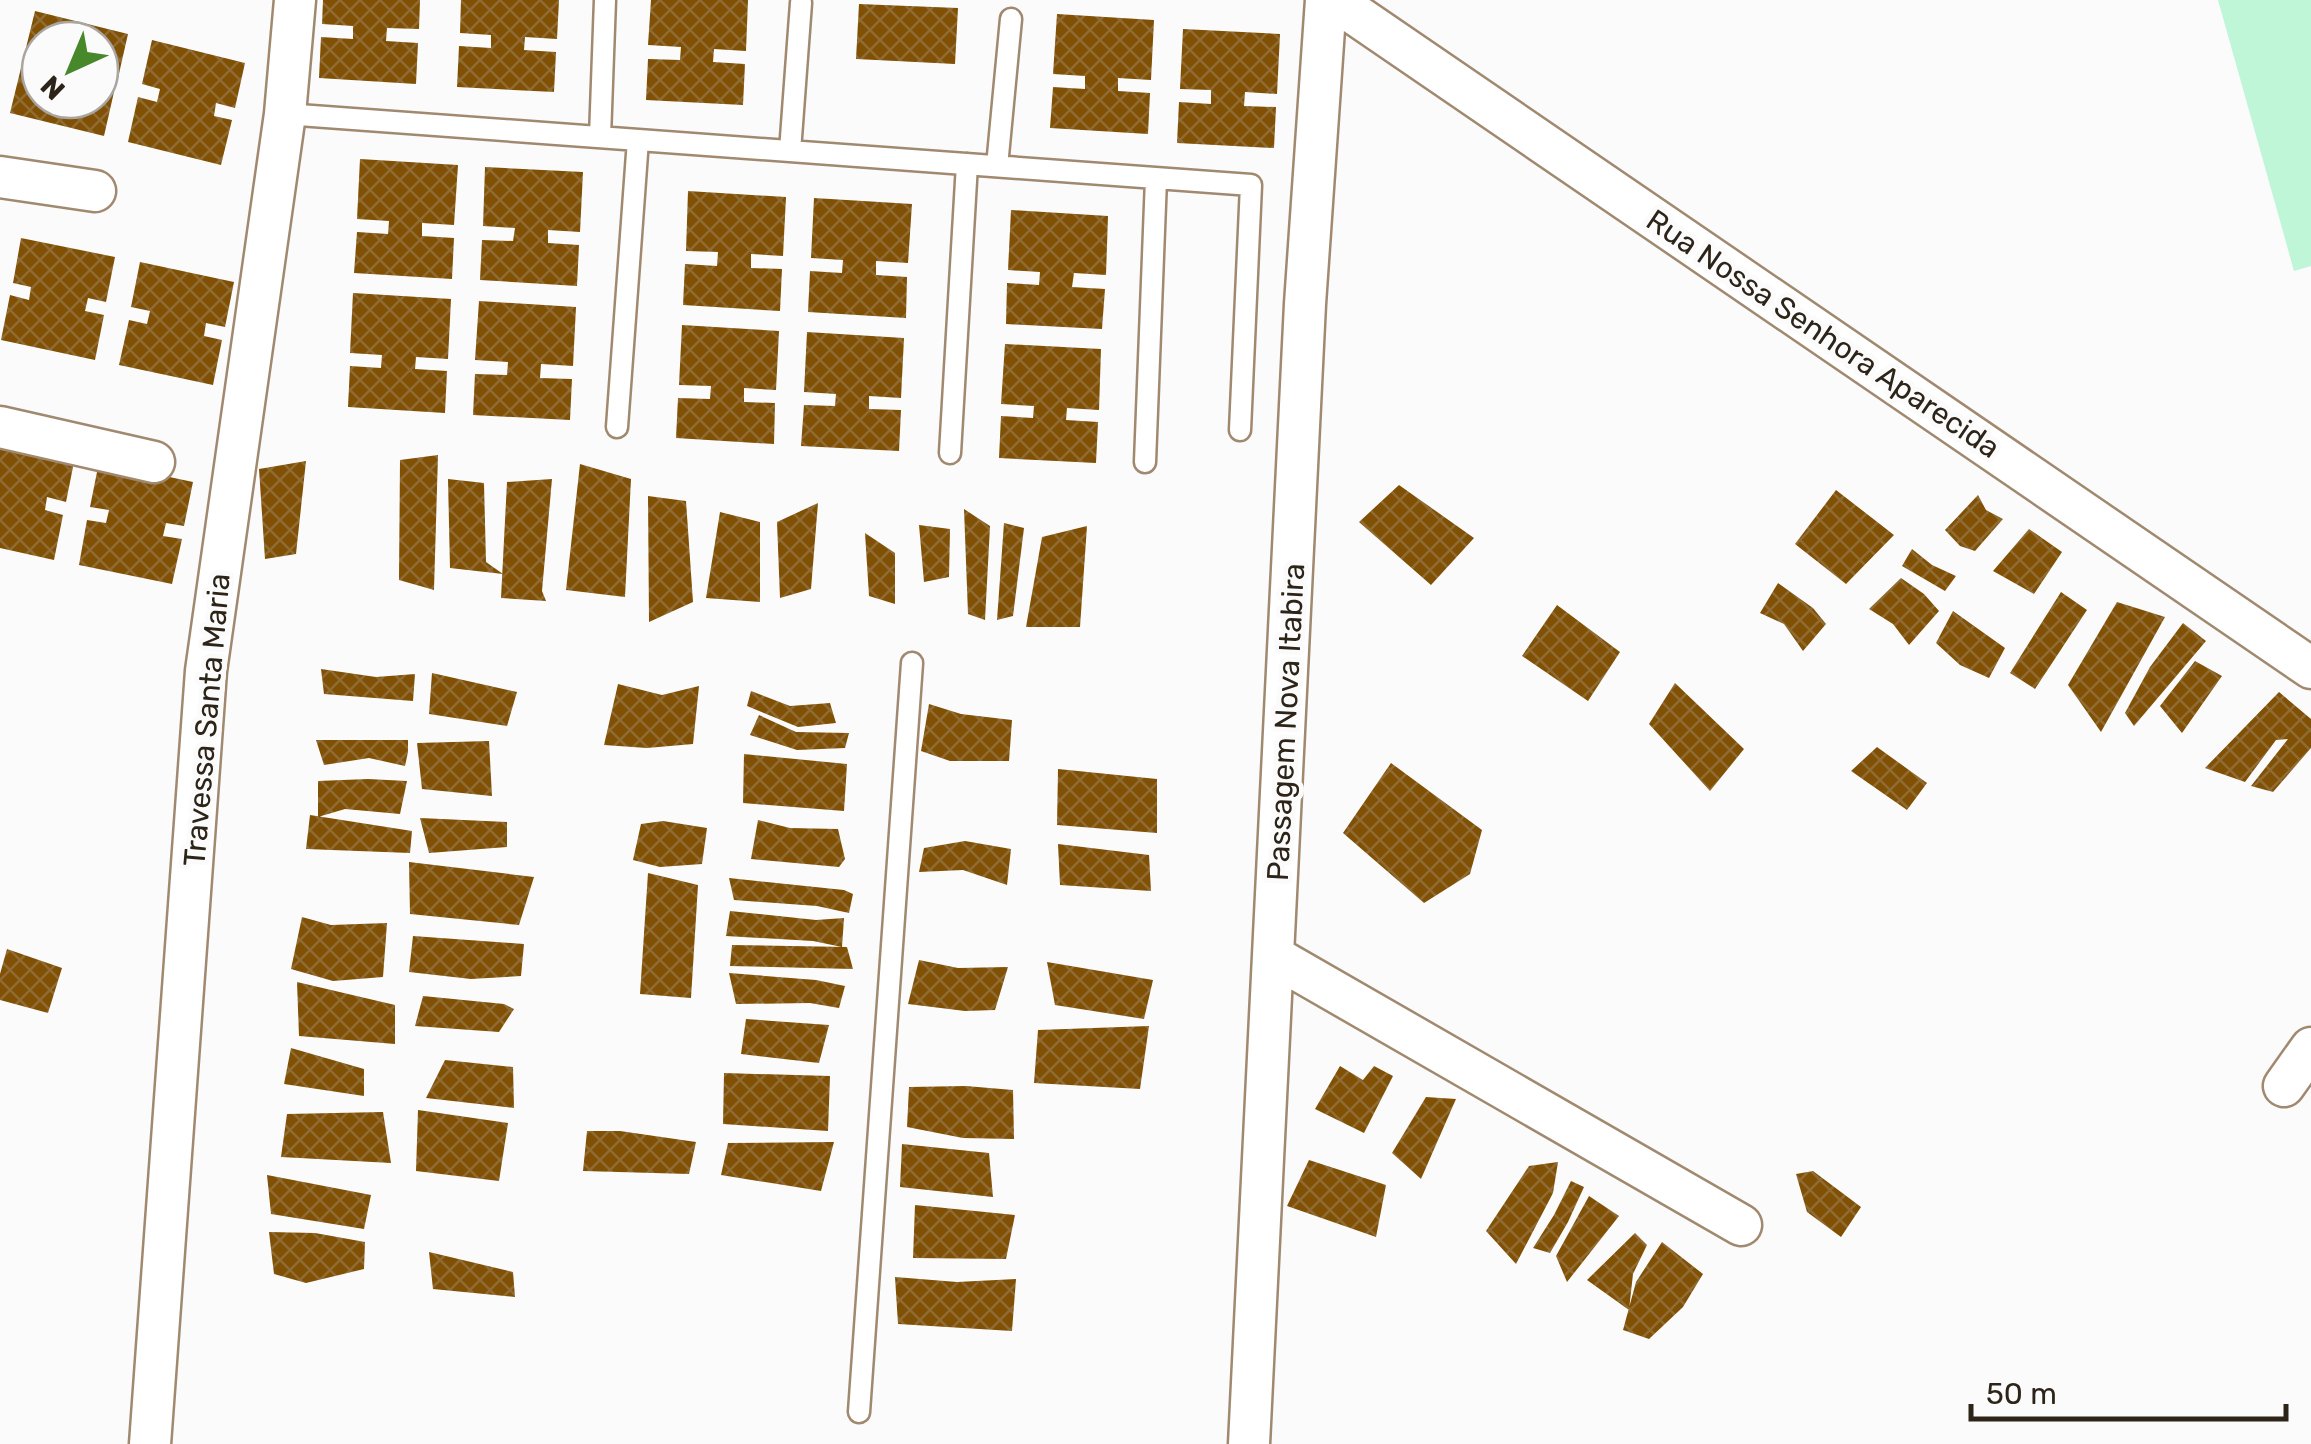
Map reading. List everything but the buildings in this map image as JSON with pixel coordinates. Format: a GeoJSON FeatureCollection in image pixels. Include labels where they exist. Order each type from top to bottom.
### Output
{"type":"FeatureCollection","features":[{"type":"Feature","properties":{"kind":"street","name":"Travessa Santa Maria"},"geometry":{"type":"LineString","coordinates":[[150,1444],[206,671],[285,114],[295,0]]}},
{"type":"Feature","properties":{"kind":"street","name":"Passagem Nova Itabira"},"geometry":{"type":"LineString","coordinates":[[1249,1444],[1304,304],[1326,0]]}},
{"type":"Feature","properties":{"kind":"street","name":"Rua Nossa Senhora Aparecida"},"geometry":{"type":"LineString","coordinates":[[1334,0],[2311,668]]}},
{"type":"Feature","properties":{"kind":"street"},"geometry":{"type":"LineString","coordinates":[[0,176],[95,191]]}},
{"type":"Feature","properties":{"kind":"street"},"geometry":{"type":"LineString","coordinates":[[0,426],[154,462]]}},
{"type":"Feature","properties":{"kind":"street"},"geometry":{"type":"LineString","coordinates":[[1275,957],[1741,1225]]}},
{"type":"Feature","properties":{"kind":"street"},"geometry":{"type":"LineString","coordinates":[[2284,1086],[2311,1048]]}},
{"type":"Feature","properties":{"kind":"lane"},"geometry":{"type":"LineString","coordinates":[[600,137],[605,0]]}},
{"type":"Feature","properties":{"kind":"lane"},"geometry":{"type":"LineString","coordinates":[[790,151],[801,3]]}},
{"type":"Feature","properties":{"kind":"lane"},"geometry":{"type":"LineString","coordinates":[[997,166],[1011,19]]}},
{"type":"Feature","properties":{"kind":"lane"},"geometry":{"type":"LineString","coordinates":[[285,114],[1251,185],[1240,430]]}},
{"type":"Feature","properties":{"kind":"lane"},"geometry":{"type":"LineString","coordinates":[[617,427],[638,140]]}},
{"type":"Feature","properties":{"kind":"lane"},"geometry":{"type":"LineString","coordinates":[[950,452],[968,164]]}},
{"type":"Feature","properties":{"kind":"lane"},"geometry":{"type":"LineString","coordinates":[[1145,462],[1156,178]]}},
{"type":"Feature","properties":{"kind":"lane"},"geometry":{"type":"LineString","coordinates":[[858,1412],[912,663]]}},
{"type":"Feature","properties":{"kind":"green space"},"geometry":{"type":"Polygon","coordinates":[[[2218,0],[2311,0],[2311,266],[2294,271],[2218,0]]]}}]}
